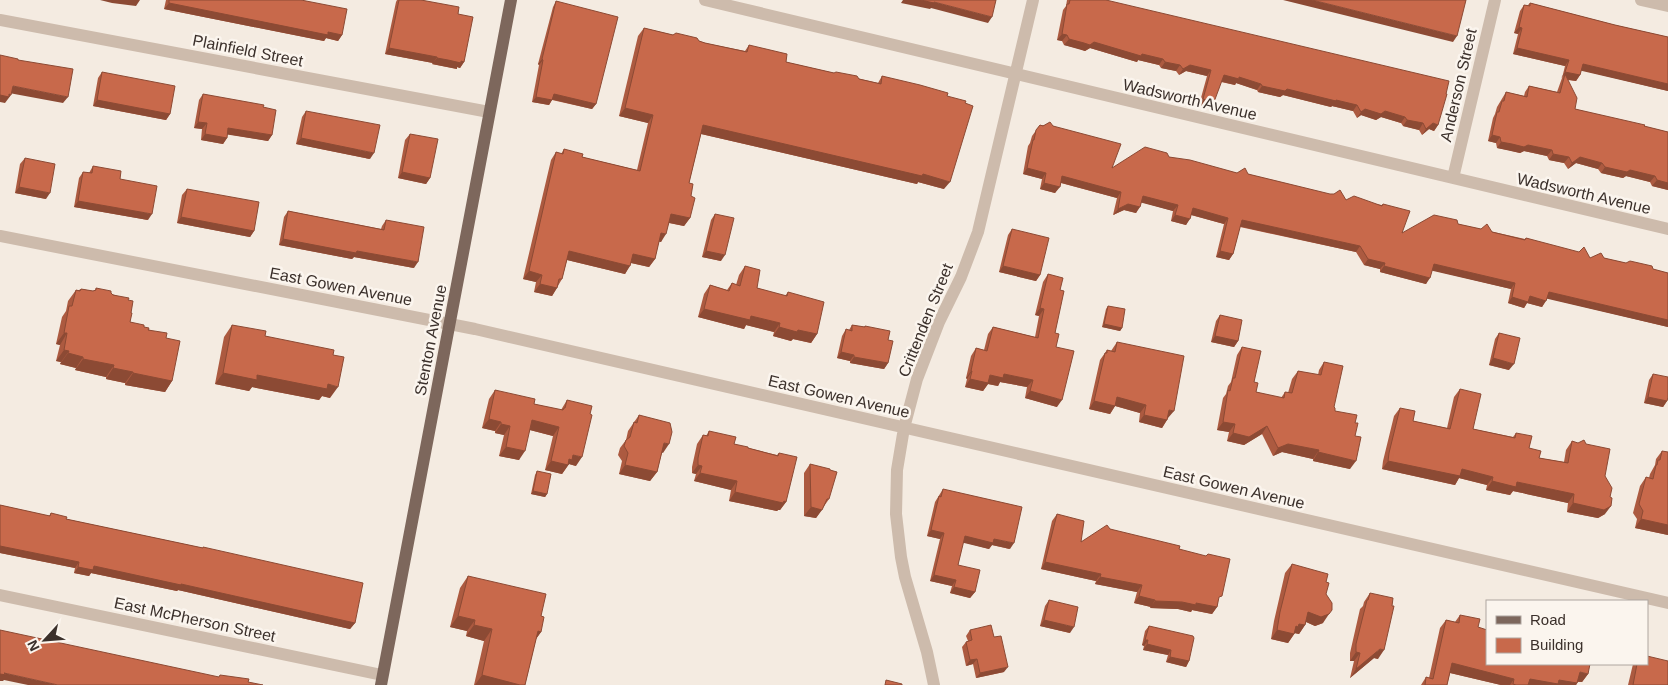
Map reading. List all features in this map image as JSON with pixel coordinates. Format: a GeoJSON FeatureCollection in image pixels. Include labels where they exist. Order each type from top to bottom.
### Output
{"type":"FeatureCollection","features":[{"type":"Feature","properties":{"kind":"main road","name":"Stenton Avenue"},"geometry":{"type":"LineString","coordinates":[[382,680],[510,0]]}},
{"type":"Feature","properties":{"kind":"street","name":"Wadsworth Avenue"},"geometry":{"type":"LineString","coordinates":[[705,0],[1668,229]]}},
{"type":"Feature","properties":{"kind":"street","name":"Crittenden Street"},"geometry":{"type":"LineString","coordinates":[[934,685],[905,577],[898,535],[896,485],[899,455],[917,379],[939,322],[961,277],[978,232],[1033,0]]}},
{"type":"Feature","properties":{"kind":"street","name":"Anderson Street"},"geometry":{"type":"LineString","coordinates":[[1454,178],[1495,0]]}},
{"type":"Feature","properties":{"kind":"street"},"geometry":{"type":"LineString","coordinates":[[1641,0],[1668,6]]}},
{"type":"Feature","properties":{"kind":"street","name":"Plainfield Street"},"geometry":{"type":"LineString","coordinates":[[0,20],[489,112]]}},
{"type":"Feature","properties":{"kind":"street","name":"East Gowen Avenue"},"geometry":{"type":"LineString","coordinates":[[0,236],[450,323],[1668,603]]}},
{"type":"Feature","properties":{"kind":"street","name":"East McPherson Street"},"geometry":{"type":"LineString","coordinates":[[0,595],[382,680]]}},
{"type":"Feature","properties":{"kind":"building"},"geometry":{"type":"Polygon","coordinates":[[[169,0],[301,0],[347,9],[342,35],[328,32],[328,35],[169,3],[169,0]]]}},
{"type":"Feature","properties":{"kind":"building"},"geometry":{"type":"Polygon","coordinates":[[[399,0],[421,0],[459,7],[458,14],[473,17],[464,62],[461,61],[461,63],[389,48],[399,0]]]}},
{"type":"Feature","properties":{"kind":"building"},"geometry":{"type":"Polygon","coordinates":[[[921,0],[996,0],[992,17],[921,0]]]}},
{"type":"Feature","properties":{"kind":"building"},"geometry":{"type":"Polygon","coordinates":[[[1070,0],[1106,0],[1449,81],[1438,125],[1433,123],[1426,129],[1423,123],[1407,120],[1405,117],[1385,111],[1381,114],[1365,109],[1361,112],[1357,105],[1287,89],[1285,91],[1262,86],[1239,77],[1239,79],[1224,75],[1214,102],[1203,99],[1211,70],[1190,65],[1183,69],[1180,65],[1165,62],[1163,59],[1142,54],[1141,56],[1094,42],[1090,45],[1069,39],[1067,35],[1062,34],[1067,4],[1069,4],[1070,0]]]}},
{"type":"Feature","properties":{"kind":"building"},"geometry":{"type":"Polygon","coordinates":[[[1312,0],[1466,0],[1457,36],[1312,0]]]}},
{"type":"Feature","properties":{"kind":"building"},"geometry":{"type":"Polygon","coordinates":[[[556,1],[618,17],[596,104],[554,94],[552,100],[536,97],[542,59],[556,1]]]}},
{"type":"Feature","properties":{"kind":"building"},"geometry":{"type":"Polygon","coordinates":[[[1530,3],[1668,37],[1668,84],[1583,64],[1580,75],[1565,72],[1569,60],[1517,48],[1522,28],[1519,27],[1524,5],[1530,6],[1530,3]]]}},
{"type":"Feature","properties":{"kind":"building"},"geometry":{"type":"Polygon","coordinates":[[[644,28],[673,35],[676,33],[697,38],[705,43],[747,52],[749,45],[787,54],[786,62],[834,73],[857,76],[859,79],[881,84],[882,76],[948,93],[947,96],[966,101],[965,103],[973,106],[950,182],[923,174],[922,176],[703,125],[689,183],[693,184],[691,196],[695,198],[690,218],[671,214],[666,234],[661,233],[655,259],[633,254],[630,266],[569,251],[562,279],[559,279],[557,288],[540,284],[542,275],[529,271],[556,152],[563,154],[564,149],[583,154],[582,157],[640,171],[653,115],[625,108],[644,28]]]}},
{"type":"Feature","properties":{"kind":"building"},"geometry":{"type":"Polygon","coordinates":[[[0,55],[18,60],[73,69],[68,97],[13,86],[9,97],[0,95],[0,55]]]}},
{"type":"Feature","properties":{"kind":"building"},"geometry":{"type":"Polygon","coordinates":[[[102,72],[175,86],[170,114],[97,100],[102,72]]]}},
{"type":"Feature","properties":{"kind":"building"},"geometry":{"type":"Polygon","coordinates":[[[1565,74],[1577,98],[1575,109],[1668,132],[1668,183],[1657,180],[1655,176],[1605,167],[1602,163],[1580,157],[1572,163],[1569,157],[1553,154],[1552,150],[1501,142],[1500,137],[1492,135],[1497,112],[1499,112],[1502,101],[1504,101],[1506,92],[1527,97],[1529,86],[1560,93],[1565,74]]]}},
{"type":"Feature","properties":{"kind":"building"},"geometry":{"type":"Polygon","coordinates":[[[203,94],[264,105],[263,107],[276,110],[272,135],[228,128],[227,138],[205,134],[207,123],[198,122],[203,94]]]}},
{"type":"Feature","properties":{"kind":"building"},"geometry":{"type":"Polygon","coordinates":[[[306,111],[380,125],[374,153],[301,138],[306,111]]]}},
{"type":"Feature","properties":{"kind":"building"},"geometry":{"type":"Polygon","coordinates":[[[1050,122],[1053,126],[1121,144],[1112,168],[1145,147],[1167,153],[1169,157],[1190,160],[1237,173],[1245,168],[1248,174],[1330,194],[1340,190],[1346,200],[1354,196],[1382,206],[1383,204],[1410,211],[1402,233],[1434,215],[1457,220],[1458,224],[1481,229],[1487,224],[1492,232],[1525,240],[1526,238],[1579,252],[1584,247],[1590,258],[1601,253],[1604,258],[1652,266],[1653,269],[1668,273],[1668,320],[1549,292],[1546,301],[1530,296],[1528,302],[1512,297],[1515,283],[1434,264],[1430,278],[1384,266],[1385,263],[1368,259],[1360,246],[1242,220],[1233,254],[1220,251],[1228,218],[1193,208],[1190,219],[1175,215],[1178,205],[1143,196],[1140,207],[1128,204],[1118,209],[1121,192],[1062,176],[1060,187],[1044,183],[1046,173],[1027,168],[1036,130],[1040,125],[1043,126],[1050,122]]]}},
{"type":"Feature","properties":{"kind":"building"},"geometry":{"type":"Polygon","coordinates":[[[410,134],[438,139],[430,178],[402,172],[410,134]]]}},
{"type":"Feature","properties":{"kind":"building"},"geometry":{"type":"Polygon","coordinates":[[[25,158],[55,164],[50,193],[19,187],[25,158]]]}},
{"type":"Feature","properties":{"kind":"building"},"geometry":{"type":"Polygon","coordinates":[[[93,166],[121,171],[120,179],[157,186],[152,214],[78,201],[83,172],[92,173],[93,166]]]}},
{"type":"Feature","properties":{"kind":"building"},"geometry":{"type":"Polygon","coordinates":[[[187,189],[259,202],[254,231],[181,217],[187,189]]]}},
{"type":"Feature","properties":{"kind":"building"},"geometry":{"type":"Polygon","coordinates":[[[288,211],[384,230],[386,220],[424,227],[418,262],[357,251],[356,253],[283,239],[288,211]]]}},
{"type":"Feature","properties":{"kind":"building"},"geometry":{"type":"Polygon","coordinates":[[[715,214],[734,218],[725,255],[706,251],[715,214]]]}},
{"type":"Feature","properties":{"kind":"building"},"geometry":{"type":"Polygon","coordinates":[[[1012,229],[1049,238],[1040,275],[1003,266],[1012,229]]]}},
{"type":"Feature","properties":{"kind":"building"},"geometry":{"type":"Polygon","coordinates":[[[745,266],[760,270],[757,288],[787,296],[788,292],[824,302],[817,334],[798,330],[797,332],[779,327],[780,323],[751,316],[750,320],[704,309],[710,285],[729,291],[732,283],[740,286],[745,266]]]}},
{"type":"Feature","properties":{"kind":"building"},"geometry":{"type":"Polygon","coordinates":[[[1048,274],[1063,278],[1060,290],[1064,291],[1055,333],[1059,334],[1056,347],[1074,351],[1062,400],[1030,391],[1033,380],[1004,374],[1003,378],[990,375],[988,383],[970,379],[976,348],[987,351],[993,327],[1038,338],[1044,309],[1040,308],[1048,274]]]}},
{"type":"Feature","properties":{"kind":"building"},"geometry":{"type":"Polygon","coordinates":[[[96,288],[111,291],[113,295],[129,298],[128,300],[133,301],[130,322],[144,325],[144,327],[149,328],[148,330],[167,333],[166,338],[180,341],[172,381],[113,368],[114,365],[83,359],[83,357],[64,350],[67,333],[64,333],[69,306],[72,306],[76,290],[93,291],[96,288]]]}},
{"type":"Feature","properties":{"kind":"building"},"geometry":{"type":"Polygon","coordinates":[[[1108,306],[1125,309],[1122,328],[1104,324],[1108,306]]]}},
{"type":"Feature","properties":{"kind":"building"},"geometry":{"type":"Polygon","coordinates":[[[1220,315],[1242,320],[1238,341],[1215,336],[1220,315]]]}},
{"type":"Feature","properties":{"kind":"building"},"geometry":{"type":"Polygon","coordinates":[[[232,325],[266,331],[265,336],[334,350],[333,355],[344,357],[338,387],[328,384],[327,389],[257,375],[257,380],[223,373],[232,325]]]}},
{"type":"Feature","properties":{"kind":"building"},"geometry":{"type":"Polygon","coordinates":[[[852,325],[890,331],[888,340],[893,341],[888,363],[854,357],[854,355],[841,352],[846,329],[852,331],[852,325]]]}},
{"type":"Feature","properties":{"kind":"building"},"geometry":{"type":"Polygon","coordinates":[[[1499,333],[1520,338],[1514,364],[1493,358],[1499,333]]]}},
{"type":"Feature","properties":{"kind":"building"},"geometry":{"type":"Polygon","coordinates":[[[1117,342],[1184,356],[1174,411],[1169,410],[1167,420],[1144,415],[1146,405],[1117,397],[1115,406],[1094,401],[1105,353],[1107,353],[1107,350],[1115,352],[1117,342]]]}},
{"type":"Feature","properties":{"kind":"building"},"geometry":{"type":"Polygon","coordinates":[[[1242,347],[1261,351],[1254,382],[1258,383],[1256,392],[1284,398],[1285,392],[1292,393],[1298,371],[1321,375],[1324,362],[1343,366],[1334,407],[1335,411],[1357,415],[1355,423],[1358,423],[1355,436],[1361,437],[1356,461],[1318,452],[1319,450],[1288,444],[1278,448],[1267,426],[1249,437],[1233,433],[1235,424],[1223,422],[1228,390],[1230,391],[1233,378],[1235,378],[1242,347]]]}},
{"type":"Feature","properties":{"kind":"building"},"geometry":{"type":"Polygon","coordinates":[[[1653,374],[1668,377],[1667,401],[1648,397],[1653,374]]]}},
{"type":"Feature","properties":{"kind":"building"},"geometry":{"type":"Polygon","coordinates":[[[1460,389],[1481,394],[1473,429],[1515,438],[1516,433],[1532,436],[1529,448],[1541,451],[1539,458],[1568,463],[1572,441],[1578,443],[1584,440],[1586,444],[1610,449],[1605,476],[1612,488],[1611,506],[1604,510],[1573,503],[1574,494],[1517,482],[1516,487],[1492,481],[1493,477],[1462,469],[1460,476],[1388,461],[1400,408],[1415,411],[1413,421],[1450,429],[1460,389]]]}},
{"type":"Feature","properties":{"kind":"building"},"geometry":{"type":"Polygon","coordinates":[[[495,390],[535,399],[534,404],[563,410],[567,400],[592,406],[590,414],[592,415],[582,457],[573,455],[572,460],[569,459],[568,465],[551,461],[559,427],[532,420],[525,451],[506,447],[510,426],[489,419],[495,390]]]}},
{"type":"Feature","properties":{"kind":"building"},"geometry":{"type":"Polygon","coordinates":[[[639,415],[670,423],[672,432],[669,444],[664,443],[657,472],[625,465],[628,453],[624,446],[626,440],[630,437],[634,422],[637,423],[639,415]]]}},
{"type":"Feature","properties":{"kind":"building"},"geometry":{"type":"Polygon","coordinates":[[[709,431],[736,437],[734,444],[778,456],[779,453],[797,457],[786,502],[784,501],[783,503],[735,492],[737,481],[700,473],[702,466],[698,465],[698,458],[703,435],[708,436],[709,431]]]}},
{"type":"Feature","properties":{"kind":"building"},"geometry":{"type":"Polygon","coordinates":[[[1662,451],[1668,452],[1668,525],[1641,519],[1643,511],[1639,504],[1646,477],[1653,479],[1662,451]]]}},
{"type":"Feature","properties":{"kind":"building"},"geometry":{"type":"Polygon","coordinates":[[[810,464],[837,472],[829,499],[827,499],[822,510],[811,507],[810,464]]]}},
{"type":"Feature","properties":{"kind":"building"},"geometry":{"type":"Polygon","coordinates":[[[537,471],[551,474],[547,494],[533,491],[537,471]]]}},
{"type":"Feature","properties":{"kind":"building"},"geometry":{"type":"Polygon","coordinates":[[[943,489],[1022,507],[1014,543],[994,539],[993,543],[965,536],[958,565],[980,570],[975,592],[954,587],[956,580],[934,575],[944,533],[931,530],[939,496],[941,497],[943,489]]]}},
{"type":"Feature","properties":{"kind":"building"},"geometry":{"type":"Polygon","coordinates":[[[0,505],[50,516],[51,513],[67,517],[66,519],[363,583],[355,623],[94,566],[93,570],[78,567],[79,562],[0,546],[0,505]]]}},
{"type":"Feature","properties":{"kind":"building"},"geometry":{"type":"Polygon","coordinates":[[[1057,514],[1084,521],[1081,542],[1107,525],[1110,529],[1180,546],[1179,549],[1206,556],[1208,554],[1230,559],[1222,596],[1219,597],[1217,607],[1196,603],[1196,605],[1182,602],[1155,601],[1139,596],[1142,585],[1100,577],[1101,574],[1045,562],[1057,514]]]}},
{"type":"Feature","properties":{"kind":"building"},"geometry":{"type":"Polygon","coordinates":[[[1292,564],[1328,574],[1326,582],[1329,583],[1326,594],[1332,603],[1332,610],[1329,614],[1321,617],[1308,612],[1305,625],[1299,624],[1298,627],[1296,626],[1294,634],[1277,630],[1292,564]]]}},
{"type":"Feature","properties":{"kind":"building"},"geometry":{"type":"Polygon","coordinates":[[[468,576],[546,594],[541,616],[544,617],[541,632],[538,631],[525,685],[482,675],[492,629],[474,625],[475,620],[458,616],[468,576]]]}},
{"type":"Feature","properties":{"kind":"building"},"geometry":{"type":"Polygon","coordinates":[[[1370,593],[1393,598],[1392,606],[1394,606],[1384,650],[1380,649],[1356,669],[1360,653],[1356,652],[1356,644],[1370,593]]]}},
{"type":"Feature","properties":{"kind":"building"},"geometry":{"type":"Polygon","coordinates":[[[1049,600],[1078,607],[1074,627],[1044,620],[1049,600]]]}},
{"type":"Feature","properties":{"kind":"building"},"geometry":{"type":"Polygon","coordinates":[[[1460,615],[1480,619],[1478,627],[1486,630],[1486,665],[1590,665],[1588,674],[1580,672],[1577,683],[1559,680],[1558,684],[1530,679],[1528,685],[1516,685],[1513,684],[1514,679],[1452,663],[1447,685],[1425,685],[1426,677],[1433,679],[1446,620],[1459,623],[1460,615]]]}},
{"type":"Feature","properties":{"kind":"building"},"geometry":{"type":"Polygon","coordinates":[[[991,625],[994,637],[1001,636],[1008,667],[980,673],[977,659],[970,660],[966,642],[972,640],[970,630],[991,625]]]}},
{"type":"Feature","properties":{"kind":"building"},"geometry":{"type":"Polygon","coordinates":[[[1149,626],[1193,636],[1189,661],[1170,657],[1171,650],[1147,644],[1148,640],[1145,640],[1149,626]]]}},
{"type":"Feature","properties":{"kind":"building"},"geometry":{"type":"Polygon","coordinates":[[[0,630],[219,677],[220,675],[249,679],[248,682],[263,685],[58,685],[4,673],[7,675],[0,674],[0,630]]]}},
{"type":"Feature","properties":{"kind":"building"},"geometry":{"type":"Polygon","coordinates":[[[1648,656],[1668,661],[1668,685],[1633,685],[1637,665],[1648,665],[1648,656]]]}},
{"type":"Feature","properties":{"kind":"building"},"geometry":{"type":"Polygon","coordinates":[[[886,680],[902,684],[902,685],[885,685],[886,680]]]}}]}
